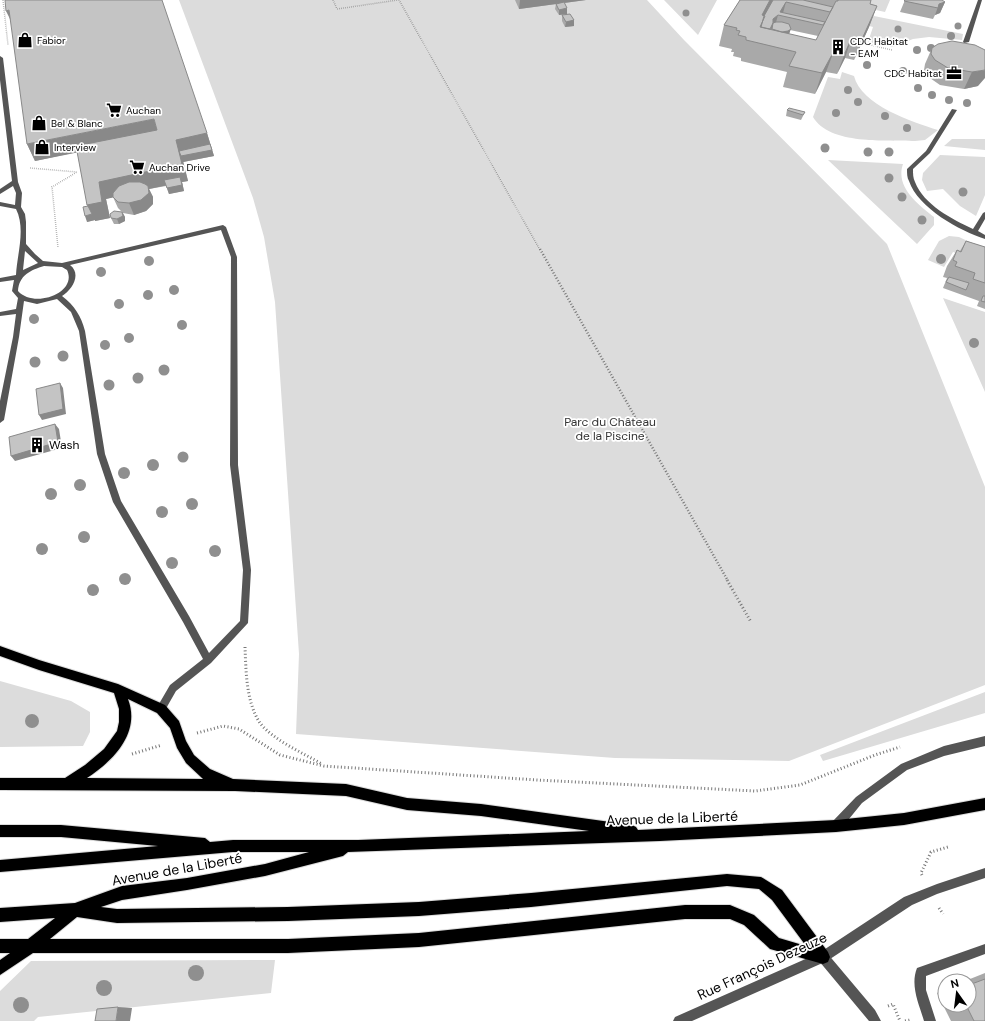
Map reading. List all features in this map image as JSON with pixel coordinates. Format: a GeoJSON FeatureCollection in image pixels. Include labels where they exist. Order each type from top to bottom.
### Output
{"type":"FeatureCollection","features":[{"type":"Feature","properties":{"kind":"main road"},"geometry":{"type":"LineString","coordinates":[[0,652],[118,689],[161,710],[175,725],[181,744],[190,759],[206,774],[235,785]]}},
{"type":"Feature","properties":{"kind":"main road"},"geometry":{"type":"LineString","coordinates":[[68,783],[96,766],[112,750],[118,740],[123,730],[125,709],[118,689]]}},
{"type":"Feature","properties":{"kind":"main road"},"geometry":{"type":"LineString","coordinates":[[0,784],[68,783],[235,785],[346,790],[407,804],[481,810],[660,835]]}},
{"type":"Feature","properties":{"kind":"main road","name":"Avenue de la Liberté"},"geometry":{"type":"LineString","coordinates":[[0,866],[233,846],[358,846],[660,835],[836,826],[904,819],[985,804]]}},
{"type":"Feature","properties":{"kind":"main road","name":"Avenue de la Liberté"},"geometry":{"type":"LineString","coordinates":[[0,830],[60,831],[233,846]]}},
{"type":"Feature","properties":{"kind":"main road","name":"Avenue de la Liberté"},"geometry":{"type":"LineString","coordinates":[[0,915],[75,910],[122,892],[186,884],[265,870],[358,846]]}},
{"type":"Feature","properties":{"kind":"main road"},"geometry":{"type":"LineString","coordinates":[[0,968],[32,946],[75,910],[117,916],[288,914],[419,909],[531,900],[727,880],[761,883],[777,895],[823,957]]}},
{"type":"Feature","properties":{"kind":"main road"},"geometry":{"type":"LineString","coordinates":[[0,946],[288,946],[411,941],[685,912],[730,912],[749,920],[775,944],[823,957]]}},
{"type":"Feature","properties":{"kind":"street"},"geometry":{"type":"LineString","coordinates":[[966,42],[980,0]]}},
{"type":"Feature","properties":{"kind":"street"},"geometry":{"type":"LineString","coordinates":[[0,58],[15,182],[19,193],[18,207],[21,212],[23,245],[20,257],[19,277]]}},
{"type":"Feature","properties":{"kind":"street"},"geometry":{"type":"LineString","coordinates":[[954,110],[928,152],[910,169],[909,175],[915,188],[929,204],[945,216],[985,237]]}},
{"type":"Feature","properties":{"kind":"street"},"geometry":{"type":"LineString","coordinates":[[0,192],[15,182]]}},
{"type":"Feature","properties":{"kind":"street"},"geometry":{"type":"LineString","coordinates":[[0,204],[18,207]]}},
{"type":"Feature","properties":{"kind":"street"},"geometry":{"type":"LineString","coordinates":[[974,232],[985,214]]}},
{"type":"Feature","properties":{"kind":"street"},"geometry":{"type":"LineString","coordinates":[[62,265],[69,268],[72,273],[72,279],[70,285],[57,296],[38,302],[28,301],[17,295],[14,286],[19,277],[26,271],[44,264],[62,265],[223,227],[234,258],[234,465],[247,570],[244,623],[208,660],[173,688],[161,710]]}},
{"type":"Feature","properties":{"kind":"street"},"geometry":{"type":"LineString","coordinates":[[23,245],[32,256],[44,264]]}},
{"type":"Feature","properties":{"kind":"street"},"geometry":{"type":"LineString","coordinates":[[0,280],[19,277]]}},
{"type":"Feature","properties":{"kind":"street"},"geometry":{"type":"LineString","coordinates":[[57,296],[71,306],[78,316],[82,331],[101,454],[117,502],[186,619],[208,660]]}},
{"type":"Feature","properties":{"kind":"street"},"geometry":{"type":"LineString","coordinates":[[0,420],[21,298]]}},
{"type":"Feature","properties":{"kind":"street"},"geometry":{"type":"LineString","coordinates":[[0,314],[19,311]]}},
{"type":"Feature","properties":{"kind":"street"},"geometry":{"type":"LineString","coordinates":[[836,826],[858,800],[904,767],[944,751],[985,741]]}},
{"type":"Feature","properties":{"kind":"street","name":"Rue François Dezeuze"},"geometry":{"type":"LineString","coordinates":[[679,1021],[823,957],[908,901],[937,889],[985,873]]}},
{"type":"Feature","properties":{"kind":"street"},"geometry":{"type":"LineString","coordinates":[[930,1021],[920,990],[921,972],[985,949]]}},
{"type":"Feature","properties":{"kind":"street"},"geometry":{"type":"LineString","coordinates":[[823,957],[871,1014],[875,1021]]}},
{"type":"Feature","properties":{"kind":"path"},"geometry":{"type":"LineString","coordinates":[[3,0],[8,47]]}},
{"type":"Feature","properties":{"kind":"path"},"geometry":{"type":"LineString","coordinates":[[333,0],[336,10],[398,0],[751,622]]}},
{"type":"Feature","properties":{"kind":"path"},"geometry":{"type":"LineString","coordinates":[[862,43],[892,50]]}},
{"type":"Feature","properties":{"kind":"path"},"geometry":{"type":"LineString","coordinates":[[23,168],[77,172],[52,187],[58,254],[77,249],[79,260]]}},
{"type":"Feature","properties":{"kind":"path"},"geometry":{"type":"LineString","coordinates":[[244,623],[246,679],[254,709],[260,723],[273,734],[324,766]]}},
{"type":"Feature","properties":{"kind":"path"},"geometry":{"type":"LineString","coordinates":[[210,729],[223,726],[239,729],[280,755],[324,766],[537,780],[755,791],[800,785],[875,755],[905,746]]}},
{"type":"Feature","properties":{"kind":"path"},"geometry":{"type":"LineString","coordinates":[[931,852],[948,847]]}},
{"type":"Feature","properties":{"kind":"green space","name":"Parc du Château de la Piscine"},"geometry":{"type":"Polygon","coordinates":[[[179,0],[647,0],[684,40],[887,244],[985,487],[985,685],[789,761],[615,758],[296,734],[299,654],[275,302],[264,237],[253,198],[179,0]]]}},
{"type":"Feature","properties":{"kind":"green space"},"geometry":{"type":"Polygon","coordinates":[[[664,0],[717,0],[698,35],[664,0]]]}},
{"type":"Feature","properties":{"kind":"green space"},"geometry":{"type":"Polygon","coordinates":[[[831,0],[890,0],[885,12],[831,0]]]}},
{"type":"Feature","properties":{"kind":"green space"},"geometry":{"type":"Polygon","coordinates":[[[869,15],[963,34],[962,40],[929,37],[913,39],[893,47],[868,42],[873,27],[866,25],[869,15]]]}},
{"type":"Feature","properties":{"kind":"green space"},"geometry":{"type":"Polygon","coordinates":[[[842,72],[854,76],[866,96],[877,104],[902,117],[938,130],[925,140],[875,140],[845,137],[821,126],[813,117],[828,77],[840,79],[842,72]]]}},
{"type":"Feature","properties":{"kind":"green space"},"geometry":{"type":"Polygon","coordinates":[[[952,139],[985,139],[985,150],[944,146],[952,139]]]}},
{"type":"Feature","properties":{"kind":"green space"},"geometry":{"type":"Polygon","coordinates":[[[940,155],[985,157],[985,195],[976,216],[960,206],[943,189],[927,191],[922,180],[923,173],[940,155]]]}},
{"type":"Feature","properties":{"kind":"green space"},"geometry":{"type":"Polygon","coordinates":[[[828,160],[903,164],[901,172],[905,187],[915,201],[934,217],[934,225],[917,244],[828,160]]]}},
{"type":"Feature","properties":{"kind":"green space"},"geometry":{"type":"Polygon","coordinates":[[[949,236],[959,237],[976,245],[974,259],[953,252],[944,267],[928,260],[939,241],[949,236]]]}},
{"type":"Feature","properties":{"kind":"green space"},"geometry":{"type":"Polygon","coordinates":[[[943,298],[985,312],[985,392],[943,298]]]}},
{"type":"Feature","properties":{"kind":"green space"},"geometry":{"type":"Polygon","coordinates":[[[0,681],[71,701],[90,712],[90,732],[83,746],[0,747],[0,681]]]}},
{"type":"Feature","properties":{"kind":"green space"},"geometry":{"type":"Polygon","coordinates":[[[985,692],[985,713],[823,761],[820,755],[985,692]]]}},
{"type":"Feature","properties":{"kind":"green space"},"geometry":{"type":"Polygon","coordinates":[[[275,960],[271,993],[38,1017],[34,1021],[0,1021],[0,991],[31,961],[275,960]]]}},
{"type":"Feature","properties":{"kind":"building","name":"Auchan"},"geometry":{"type":"Polygon","coordinates":[[[5,0],[162,0],[207,133],[176,140],[182,164],[99,182],[102,202],[87,205],[76,146],[157,130],[154,119],[27,144],[9,10],[6,11],[5,0]]]}},
{"type":"Feature","properties":{"kind":"building"},"geometry":{"type":"Polygon","coordinates":[[[740,0],[770,0],[762,15],[765,16],[760,27],[816,40],[836,1],[871,0],[870,4],[877,6],[862,39],[852,37],[845,53],[834,51],[822,73],[789,66],[796,52],[746,40],[746,37],[738,35],[740,31],[736,30],[737,28],[724,25],[740,0]]]}},
{"type":"Feature","properties":{"kind":"building"},"geometry":{"type":"Polygon","coordinates":[[[773,0],[803,0],[833,7],[830,12],[786,2],[780,12],[825,22],[823,25],[778,15],[773,19],[770,29],[761,27],[764,16],[773,0]]]}},
{"type":"Feature","properties":{"kind":"building"},"geometry":{"type":"Polygon","coordinates":[[[942,0],[945,2],[939,4],[938,8],[904,1],[942,0]]]}},
{"type":"Feature","properties":{"kind":"building"},"geometry":{"type":"Polygon","coordinates":[[[564,2],[567,8],[559,10],[556,4],[564,2]]]}},
{"type":"Feature","properties":{"kind":"building"},"geometry":{"type":"Polygon","coordinates":[[[570,14],[574,20],[566,22],[562,15],[570,14]]]}},
{"type":"Feature","properties":{"kind":"building"},"geometry":{"type":"Polygon","coordinates":[[[773,23],[789,24],[791,29],[782,32],[772,29],[773,23]]]}},
{"type":"Feature","properties":{"kind":"building"},"geometry":{"type":"Polygon","coordinates":[[[952,41],[975,45],[985,50],[985,70],[972,72],[948,68],[935,60],[931,54],[932,48],[938,44],[952,41]]]}},
{"type":"Feature","properties":{"kind":"building"},"geometry":{"type":"Polygon","coordinates":[[[789,108],[805,112],[803,115],[787,110],[789,108]]]}},
{"type":"Feature","properties":{"kind":"building"},"geometry":{"type":"Polygon","coordinates":[[[210,144],[212,150],[181,156],[179,151],[210,144]]]}},
{"type":"Feature","properties":{"kind":"building"},"geometry":{"type":"Polygon","coordinates":[[[180,177],[182,185],[167,188],[164,180],[180,177]]]}},
{"type":"Feature","properties":{"kind":"building"},"geometry":{"type":"Polygon","coordinates":[[[129,182],[140,182],[145,184],[148,186],[149,193],[141,200],[129,203],[118,202],[113,197],[113,193],[119,186],[129,182]]]}},
{"type":"Feature","properties":{"kind":"building"},"geometry":{"type":"Polygon","coordinates":[[[88,206],[92,214],[85,216],[83,207],[88,206]]]}},
{"type":"Feature","properties":{"kind":"building"},"geometry":{"type":"Polygon","coordinates":[[[114,211],[122,212],[123,216],[117,219],[111,218],[110,214],[114,211]]]}},
{"type":"Feature","properties":{"kind":"building"},"geometry":{"type":"Polygon","coordinates":[[[966,241],[985,247],[985,283],[973,279],[975,273],[955,266],[957,262],[953,260],[957,250],[961,252],[966,241]]]}},
{"type":"Feature","properties":{"kind":"building"},"geometry":{"type":"Polygon","coordinates":[[[949,277],[969,283],[966,290],[946,282],[949,277]]]}},
{"type":"Feature","properties":{"kind":"building"},"geometry":{"type":"Polygon","coordinates":[[[983,296],[985,296],[985,302],[981,301],[983,296]]]}},
{"type":"Feature","properties":{"kind":"building"},"geometry":{"type":"Polygon","coordinates":[[[60,383],[63,409],[39,415],[36,389],[60,383]]]}},
{"type":"Feature","properties":{"kind":"building","name":"Wash"},"geometry":{"type":"Polygon","coordinates":[[[55,424],[58,442],[11,456],[9,437],[55,424]]]}},
{"type":"Feature","properties":{"kind":"building"},"geometry":{"type":"Polygon","coordinates":[[[985,979],[985,1021],[974,1021],[970,1013],[977,1013],[977,982],[985,979]]]}},
{"type":"Feature","properties":{"kind":"building"},"geometry":{"type":"Polygon","coordinates":[[[118,1007],[116,1021],[95,1021],[97,1009],[118,1007]]]}},
{"type":"Feature","properties":{"kind":"place","name":"Fabior"},"geometry":{"type":"Point","coordinates":[25,40]}},
{"type":"Feature","properties":{"kind":"place","name":"CDC Habitat - EAM"},"geometry":{"type":"Point","coordinates":[838,47]}},
{"type":"Feature","properties":{"kind":"place","name":"CDC Habitat"},"geometry":{"type":"Point","coordinates":[954,73]}},
{"type":"Feature","properties":{"kind":"place","name":"Auchan"},"geometry":{"type":"Point","coordinates":[114,110]}},
{"type":"Feature","properties":{"kind":"place","name":"Bel & Blanc"},"geometry":{"type":"Point","coordinates":[39,123]}},
{"type":"Feature","properties":{"kind":"place","name":"Interview"},"geometry":{"type":"Point","coordinates":[42,147]}},
{"type":"Feature","properties":{"kind":"place","name":"Auchan Drive"},"geometry":{"type":"Point","coordinates":[137,167]}},
{"type":"Feature","properties":{"kind":"place","name":"Wash"},"geometry":{"type":"Point","coordinates":[37,445]}}]}
